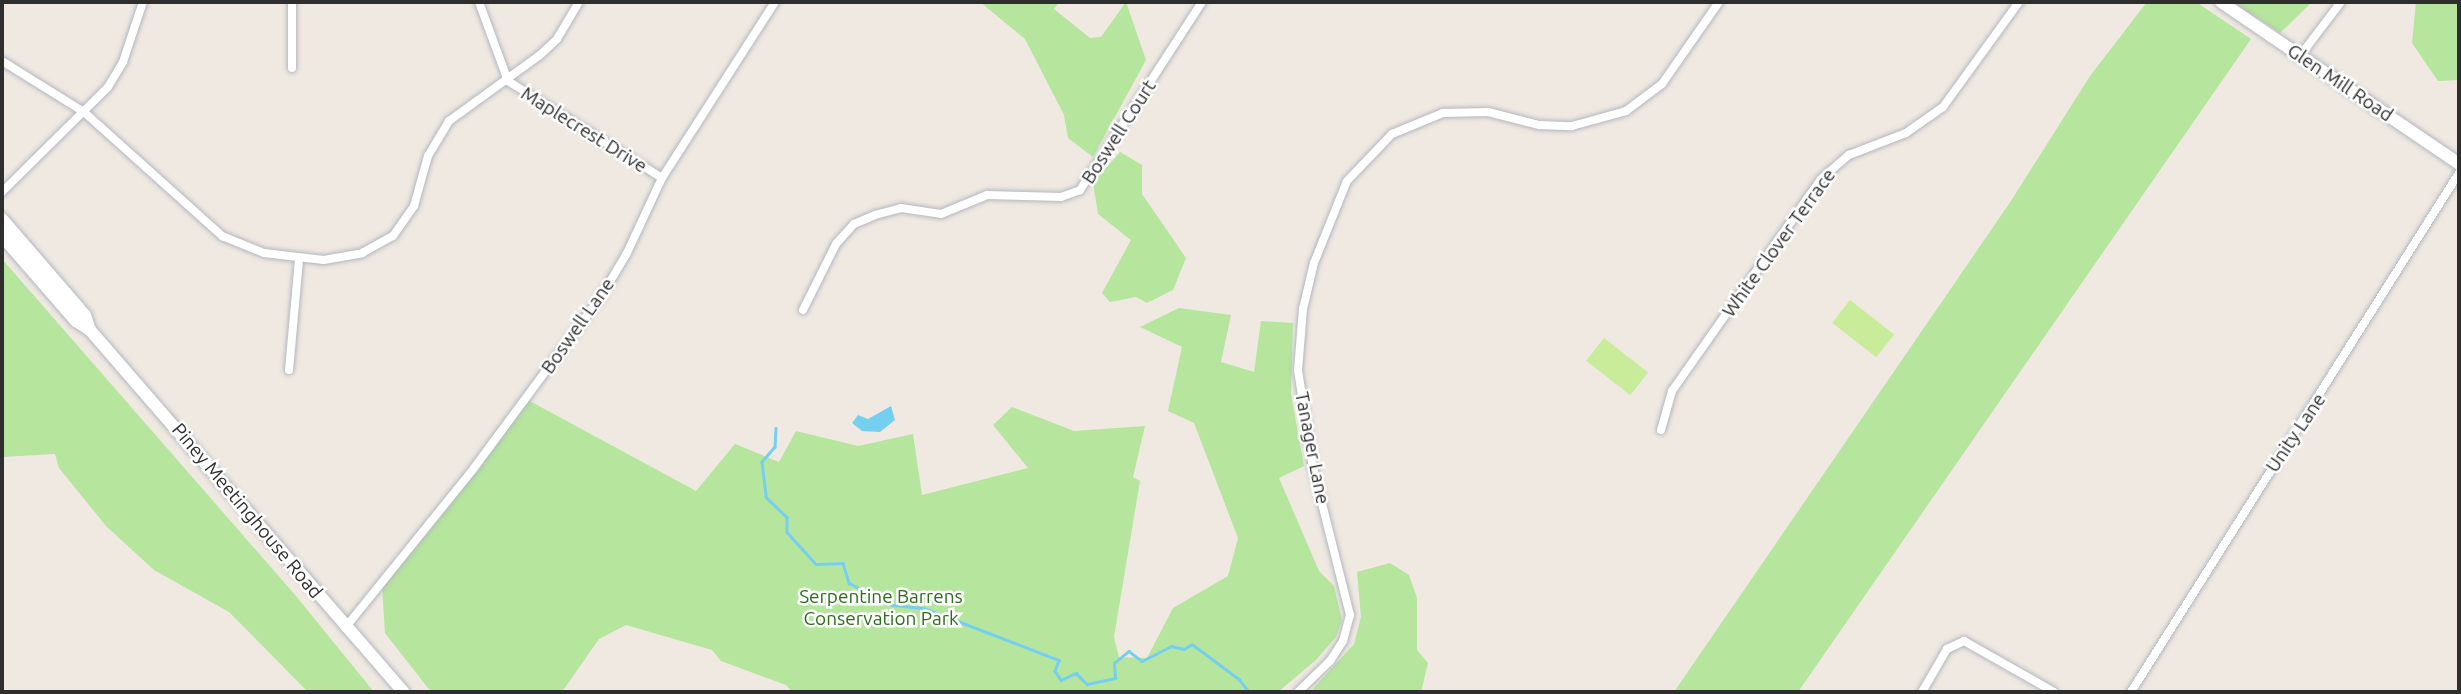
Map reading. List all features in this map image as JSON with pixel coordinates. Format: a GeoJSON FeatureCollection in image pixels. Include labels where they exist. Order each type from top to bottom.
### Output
{"type":"FeatureCollection","features":[{"type":"Feature","properties":{"kind":"main road","name":"Glen Mill Road"},"geometry":{"type":"LineString","coordinates":[[2221,2],[2459,164]]}},
{"type":"Feature","properties":{"kind":"main road","name":"Piney Meetinghouse Road"},"geometry":{"type":"LineString","coordinates":[[2,219],[85,315],[90,330]]}},
{"type":"Feature","properties":{"kind":"main road","name":"Piney Meetinghouse Road"},"geometry":{"type":"LineString","coordinates":[[2,236],[76,321],[90,330],[345,628],[404,692]]}},
{"type":"Feature","properties":{"kind":"street"},"geometry":{"type":"LineString","coordinates":[[2,192],[84,112],[123,62],[143,2]]}},
{"type":"Feature","properties":{"kind":"street"},"geometry":{"type":"LineString","coordinates":[[292,2],[292,68]]}},
{"type":"Feature","properties":{"kind":"street","name":"Maplecrest Drive"},"geometry":{"type":"LineString","coordinates":[[479,2],[508,80],[662,178]]}},
{"type":"Feature","properties":{"kind":"street"},"geometry":{"type":"LineString","coordinates":[[2,61],[84,112],[205,224],[245,247],[299,260],[346,258],[393,236],[414,206],[428,156],[449,121],[508,80],[557,39],[579,2]]}},
{"type":"Feature","properties":{"kind":"street","name":"Boswell Lane"},"geometry":{"type":"LineString","coordinates":[[345,628],[474,468],[602,295],[628,253],[662,178],[775,2]]}},
{"type":"Feature","properties":{"kind":"street","name":"Boswell Court"},"geometry":{"type":"LineString","coordinates":[[803,310],[836,244],[854,224],[875,215],[909,208],[941,214],[987,195],[1061,197],[1080,190],[1202,2]]}},
{"type":"Feature","properties":{"kind":"street","name":"Tanager Lane"},"geometry":{"type":"LineString","coordinates":[[1298,692],[1330,661],[1343,641],[1350,615],[1313,468],[1298,370],[1303,309],[1314,263],[1347,181],[1392,134],[1443,113],[1488,113],[1539,125],[1572,126],[1626,111],[1662,84],[1719,2]]}},
{"type":"Feature","properties":{"kind":"street","name":"White Clover Terrace"},"geometry":{"type":"LineString","coordinates":[[1661,430],[1672,391],[1821,178],[1849,155],[1906,133],[1943,107],[2019,2]]}},
{"type":"Feature","properties":{"kind":"street"},"geometry":{"type":"LineString","coordinates":[[2300,56],[2341,2]]}},
{"type":"Feature","properties":{"kind":"street","name":"Unity Lane"},"geometry":{"type":"LineString","coordinates":[[2132,692],[2459,173]]}},
{"type":"Feature","properties":{"kind":"street"},"geometry":{"type":"LineString","coordinates":[[289,370],[299,260]]}},
{"type":"Feature","properties":{"kind":"street"},"geometry":{"type":"LineString","coordinates":[[1922,692],[1947,649],[1964,641],[2054,692]]}},
{"type":"Feature","properties":{"kind":"green space"},"geometry":{"type":"Polygon","coordinates":[[[980,2],[1059,2],[1054,9],[1090,38],[1101,37],[1126,2],[1146,60],[1093,157],[1068,138],[1064,115],[1025,39],[980,2]]]}},
{"type":"Feature","properties":{"kind":"green space"},"geometry":{"type":"Polygon","coordinates":[[[2147,2],[2196,2],[2251,39],[1798,692],[1674,692],[2011,201],[2090,76],[2147,2]]]}},
{"type":"Feature","properties":{"kind":"green space"},"geometry":{"type":"Polygon","coordinates":[[[2233,2],[2312,2],[2280,33],[2233,2]]]}},
{"type":"Feature","properties":{"kind":"green space"},"geometry":{"type":"Polygon","coordinates":[[[2416,2],[2459,2],[2459,80],[2438,81],[2412,43],[2416,2]]]}},
{"type":"Feature","properties":{"kind":"green space"},"geometry":{"type":"Polygon","coordinates":[[[1120,152],[1142,165],[1142,194],[1186,258],[1173,290],[1147,303],[1136,297],[1110,302],[1102,293],[1131,240],[1098,214],[1093,183],[1120,152]]]}},
{"type":"Feature","properties":{"kind":"green space"},"geometry":{"type":"Polygon","coordinates":[[[2,259],[296,596],[374,692],[308,692],[229,612],[154,570],[106,526],[59,468],[55,454],[2,457],[2,259]]]}},
{"type":"Feature","properties":{"kind":"green space"},"geometry":{"type":"Polygon","coordinates":[[[1850,300],[1894,334],[1876,357],[1832,323],[1850,300]]]}},
{"type":"Feature","properties":{"kind":"green space","name":"Serpentine Barrens Conservation Park"},"geometry":{"type":"Polygon","coordinates":[[[1179,308],[1231,315],[1221,362],[1254,372],[1261,321],[1293,323],[1291,394],[1304,466],[1279,478],[1319,571],[1334,586],[1342,620],[1336,637],[1316,660],[1278,692],[792,692],[786,685],[721,661],[712,650],[626,625],[599,639],[562,692],[431,692],[385,633],[382,587],[526,399],[696,491],[735,444],[779,462],[796,431],[858,446],[913,434],[922,495],[1028,468],[993,425],[1012,407],[1074,431],[1145,426],[1133,477],[1140,481],[1114,637],[1119,657],[1147,658],[1173,608],[1228,576],[1238,538],[1194,423],[1168,411],[1182,347],[1140,327],[1179,308]]]}},
{"type":"Feature","properties":{"kind":"green space"},"geometry":{"type":"Polygon","coordinates":[[[1604,338],[1648,372],[1630,395],[1586,361],[1604,338]]]}},
{"type":"Feature","properties":{"kind":"green space"},"geometry":{"type":"Polygon","coordinates":[[[1390,563],[1409,575],[1417,598],[1417,650],[1428,663],[1421,692],[1310,692],[1354,644],[1361,617],[1357,572],[1390,563]]]}},
{"type":"Feature","properties":{"kind":"water"},"geometry":{"type":"Polygon","coordinates":[[[891,406],[895,420],[880,432],[862,431],[852,423],[858,415],[868,419],[891,406]]]}},
{"type":"Feature","properties":{"kind":"waterway"},"geometry":{"type":"LineString","coordinates":[[776,428],[775,447],[762,462],[766,497],[787,517],[787,532],[816,564],[843,563],[849,583],[893,605],[924,608],[1059,660],[1055,671],[1061,680],[1076,673],[1087,684],[1115,678],[1114,663],[1129,651],[1142,661],[1171,646],[1184,649],[1192,644],[1239,679],[1249,692]]}}]}
